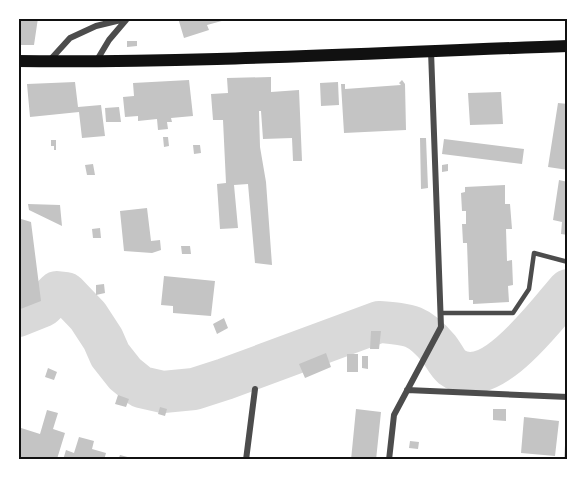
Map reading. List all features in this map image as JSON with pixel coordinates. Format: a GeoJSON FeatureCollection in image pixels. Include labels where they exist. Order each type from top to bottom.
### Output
{"type":"FeatureCollection","features":[{"type":"Feature","properties":{"kind":"main road"},"geometry":{"type":"LineString","coordinates":[[18,61],[82,62],[568,46]]}},
{"type":"Feature","properties":{"kind":"street"},"geometry":{"type":"LineString","coordinates":[[96,61],[109,40],[128,19]]}},
{"type":"Feature","properties":{"kind":"street"},"geometry":{"type":"LineString","coordinates":[[49,62],[70,38],[96,26],[128,19]]}},
{"type":"Feature","properties":{"kind":"street"},"geometry":{"type":"LineString","coordinates":[[389,460],[394,415],[441,327],[431,51]]}},
{"type":"Feature","properties":{"kind":"street"},"geometry":{"type":"LineString","coordinates":[[246,460],[255,389]]}},
{"type":"Feature","properties":{"kind":"street"},"geometry":{"type":"LineString","coordinates":[[407,390],[568,397]]}},
{"type":"Feature","properties":{"kind":"lane"},"geometry":{"type":"LineString","coordinates":[[441,310],[513,313],[529,289],[534,253],[568,262]]}},
{"type":"Feature","properties":{"kind":"building"},"geometry":{"type":"Polygon","coordinates":[[[18,18],[38,18],[34,45],[18,45],[18,18]]]}},
{"type":"Feature","properties":{"kind":"building"},"geometry":{"type":"Polygon","coordinates":[[[178,18],[229,19],[207,25],[209,30],[184,38],[178,18]]]}},
{"type":"Feature","properties":{"kind":"building"},"geometry":{"type":"Polygon","coordinates":[[[127,41],[137,41],[137,46],[127,47],[127,41]]]}},
{"type":"Feature","properties":{"kind":"building"},"geometry":{"type":"Polygon","coordinates":[[[271,77],[271,92],[299,90],[302,161],[293,161],[292,138],[263,139],[261,111],[259,111],[260,147],[266,182],[272,265],[255,263],[248,184],[234,185],[238,228],[220,229],[217,184],[226,183],[223,120],[213,120],[211,94],[228,93],[227,78],[271,77]]]}},
{"type":"Feature","properties":{"kind":"building"},"geometry":{"type":"Polygon","coordinates":[[[189,80],[193,116],[171,118],[172,122],[167,122],[168,129],[158,130],[157,119],[138,121],[138,116],[125,117],[123,97],[134,96],[133,83],[189,80]]]}},
{"type":"Feature","properties":{"kind":"building"},"geometry":{"type":"Polygon","coordinates":[[[402,80],[405,84],[406,130],[344,133],[341,84],[345,84],[345,89],[401,85],[399,83],[402,80]]]}},
{"type":"Feature","properties":{"kind":"building"},"geometry":{"type":"Polygon","coordinates":[[[75,82],[78,107],[101,105],[105,136],[82,138],[79,112],[30,117],[27,84],[75,82]]]}},
{"type":"Feature","properties":{"kind":"building"},"geometry":{"type":"Polygon","coordinates":[[[338,82],[339,105],[321,106],[320,83],[338,82]]]}},
{"type":"Feature","properties":{"kind":"building"},"geometry":{"type":"Polygon","coordinates":[[[501,92],[503,124],[470,125],[468,93],[501,92]]]}},
{"type":"Feature","properties":{"kind":"building"},"geometry":{"type":"Polygon","coordinates":[[[558,103],[568,104],[568,170],[548,167],[558,103]]]}},
{"type":"Feature","properties":{"kind":"building"},"geometry":{"type":"Polygon","coordinates":[[[119,107],[121,122],[106,122],[105,108],[119,107]]]}},
{"type":"Feature","properties":{"kind":"building"},"geometry":{"type":"Polygon","coordinates":[[[18,112],[21,112],[20,137],[18,137],[18,112]]]}},
{"type":"Feature","properties":{"kind":"building"},"geometry":{"type":"Polygon","coordinates":[[[163,137],[168,137],[169,146],[164,147],[163,137]]]}},
{"type":"Feature","properties":{"kind":"building"},"geometry":{"type":"Polygon","coordinates":[[[420,138],[426,138],[428,188],[421,189],[420,138]]]}},
{"type":"Feature","properties":{"kind":"building"},"geometry":{"type":"Polygon","coordinates":[[[444,139],[524,149],[522,164],[442,154],[444,139]]]}},
{"type":"Feature","properties":{"kind":"building"},"geometry":{"type":"Polygon","coordinates":[[[51,140],[56,140],[56,150],[54,146],[51,146],[51,140]]]}},
{"type":"Feature","properties":{"kind":"building"},"geometry":{"type":"Polygon","coordinates":[[[193,145],[200,145],[201,153],[194,154],[193,145]]]}},
{"type":"Feature","properties":{"kind":"building"},"geometry":{"type":"Polygon","coordinates":[[[93,164],[95,175],[87,175],[85,165],[93,164]]]}},
{"type":"Feature","properties":{"kind":"building"},"geometry":{"type":"Polygon","coordinates":[[[448,164],[448,171],[442,172],[442,165],[448,164]]]}},
{"type":"Feature","properties":{"kind":"building"},"geometry":{"type":"Polygon","coordinates":[[[559,180],[568,182],[568,235],[561,234],[562,222],[553,220],[559,180]]]}},
{"type":"Feature","properties":{"kind":"building"},"geometry":{"type":"Polygon","coordinates":[[[505,185],[505,204],[510,204],[512,229],[506,229],[507,261],[512,260],[513,285],[508,286],[509,302],[473,304],[473,300],[469,300],[467,243],[463,243],[462,224],[466,224],[466,211],[462,211],[461,193],[465,192],[465,187],[505,185]]]}},
{"type":"Feature","properties":{"kind":"building"},"geometry":{"type":"Polygon","coordinates":[[[28,204],[60,205],[62,226],[29,210],[28,204]]]}},
{"type":"Feature","properties":{"kind":"building"},"geometry":{"type":"Polygon","coordinates":[[[147,208],[151,241],[160,240],[161,250],[152,253],[124,251],[120,211],[147,208]]]}},
{"type":"Feature","properties":{"kind":"building"},"geometry":{"type":"Polygon","coordinates":[[[18,218],[31,222],[41,301],[18,310],[18,277],[21,277],[18,254],[18,218]]]}},
{"type":"Feature","properties":{"kind":"building"},"geometry":{"type":"Polygon","coordinates":[[[100,228],[101,238],[93,238],[92,229],[100,228]]]}},
{"type":"Feature","properties":{"kind":"building"},"geometry":{"type":"Polygon","coordinates":[[[181,246],[190,246],[191,254],[182,254],[181,246]]]}},
{"type":"Feature","properties":{"kind":"building"},"geometry":{"type":"Polygon","coordinates":[[[164,276],[215,281],[211,316],[173,313],[173,306],[161,305],[164,276]]]}},
{"type":"Feature","properties":{"kind":"building"},"geometry":{"type":"Polygon","coordinates":[[[104,284],[105,293],[96,295],[96,285],[104,284]]]}},
{"type":"Feature","properties":{"kind":"building"},"geometry":{"type":"Polygon","coordinates":[[[224,318],[228,328],[217,334],[213,324],[224,318]]]}},
{"type":"Feature","properties":{"kind":"building"},"geometry":{"type":"Polygon","coordinates":[[[371,331],[381,331],[379,349],[370,349],[371,331]]]}},
{"type":"Feature","properties":{"kind":"building"},"geometry":{"type":"Polygon","coordinates":[[[326,353],[331,367],[305,378],[299,364],[326,353]]]}},
{"type":"Feature","properties":{"kind":"building"},"geometry":{"type":"Polygon","coordinates":[[[347,354],[358,354],[358,372],[347,372],[347,354]]]}},
{"type":"Feature","properties":{"kind":"building"},"geometry":{"type":"Polygon","coordinates":[[[362,356],[368,356],[368,369],[362,368],[362,356]]]}},
{"type":"Feature","properties":{"kind":"building"},"geometry":{"type":"Polygon","coordinates":[[[48,368],[57,372],[54,380],[45,377],[48,368]]]}},
{"type":"Feature","properties":{"kind":"building"},"geometry":{"type":"Polygon","coordinates":[[[118,395],[129,399],[126,407],[115,404],[118,395]]]}},
{"type":"Feature","properties":{"kind":"building"},"geometry":{"type":"Polygon","coordinates":[[[160,407],[167,409],[165,416],[158,414],[160,407]]]}},
{"type":"Feature","properties":{"kind":"building"},"geometry":{"type":"Polygon","coordinates":[[[356,409],[381,412],[376,460],[351,460],[356,409]]]}},
{"type":"Feature","properties":{"kind":"building"},"geometry":{"type":"Polygon","coordinates":[[[493,409],[506,409],[506,421],[493,420],[493,409]]]}},
{"type":"Feature","properties":{"kind":"building"},"geometry":{"type":"Polygon","coordinates":[[[47,410],[58,413],[53,429],[65,433],[57,459],[18,460],[18,427],[40,434],[47,410]]]}},
{"type":"Feature","properties":{"kind":"building"},"geometry":{"type":"Polygon","coordinates":[[[524,417],[559,421],[555,456],[521,453],[524,417]]]}},
{"type":"Feature","properties":{"kind":"building"},"geometry":{"type":"Polygon","coordinates":[[[566,431],[568,431],[568,460],[564,460],[566,431]]]}},
{"type":"Feature","properties":{"kind":"building"},"geometry":{"type":"Polygon","coordinates":[[[79,437],[94,441],[92,449],[106,453],[104,460],[63,460],[66,450],[74,453],[79,437]]]}},
{"type":"Feature","properties":{"kind":"building"},"geometry":{"type":"Polygon","coordinates":[[[410,441],[419,442],[418,449],[409,448],[410,441]]]}},
{"type":"Feature","properties":{"kind":"building"},"geometry":{"type":"Polygon","coordinates":[[[120,455],[135,459],[135,460],[118,460],[120,455]]]}},
{"type":"Feature","properties":{"kind":"waterway"},"geometry":{"type":"LineString","coordinates":[[18,316],[43,306],[57,292],[66,293],[88,316],[110,355],[125,374],[141,387],[163,392],[194,389],[225,379],[379,322],[406,325],[419,330],[432,341],[452,367],[467,373],[483,370],[516,348],[568,290]]}}]}
